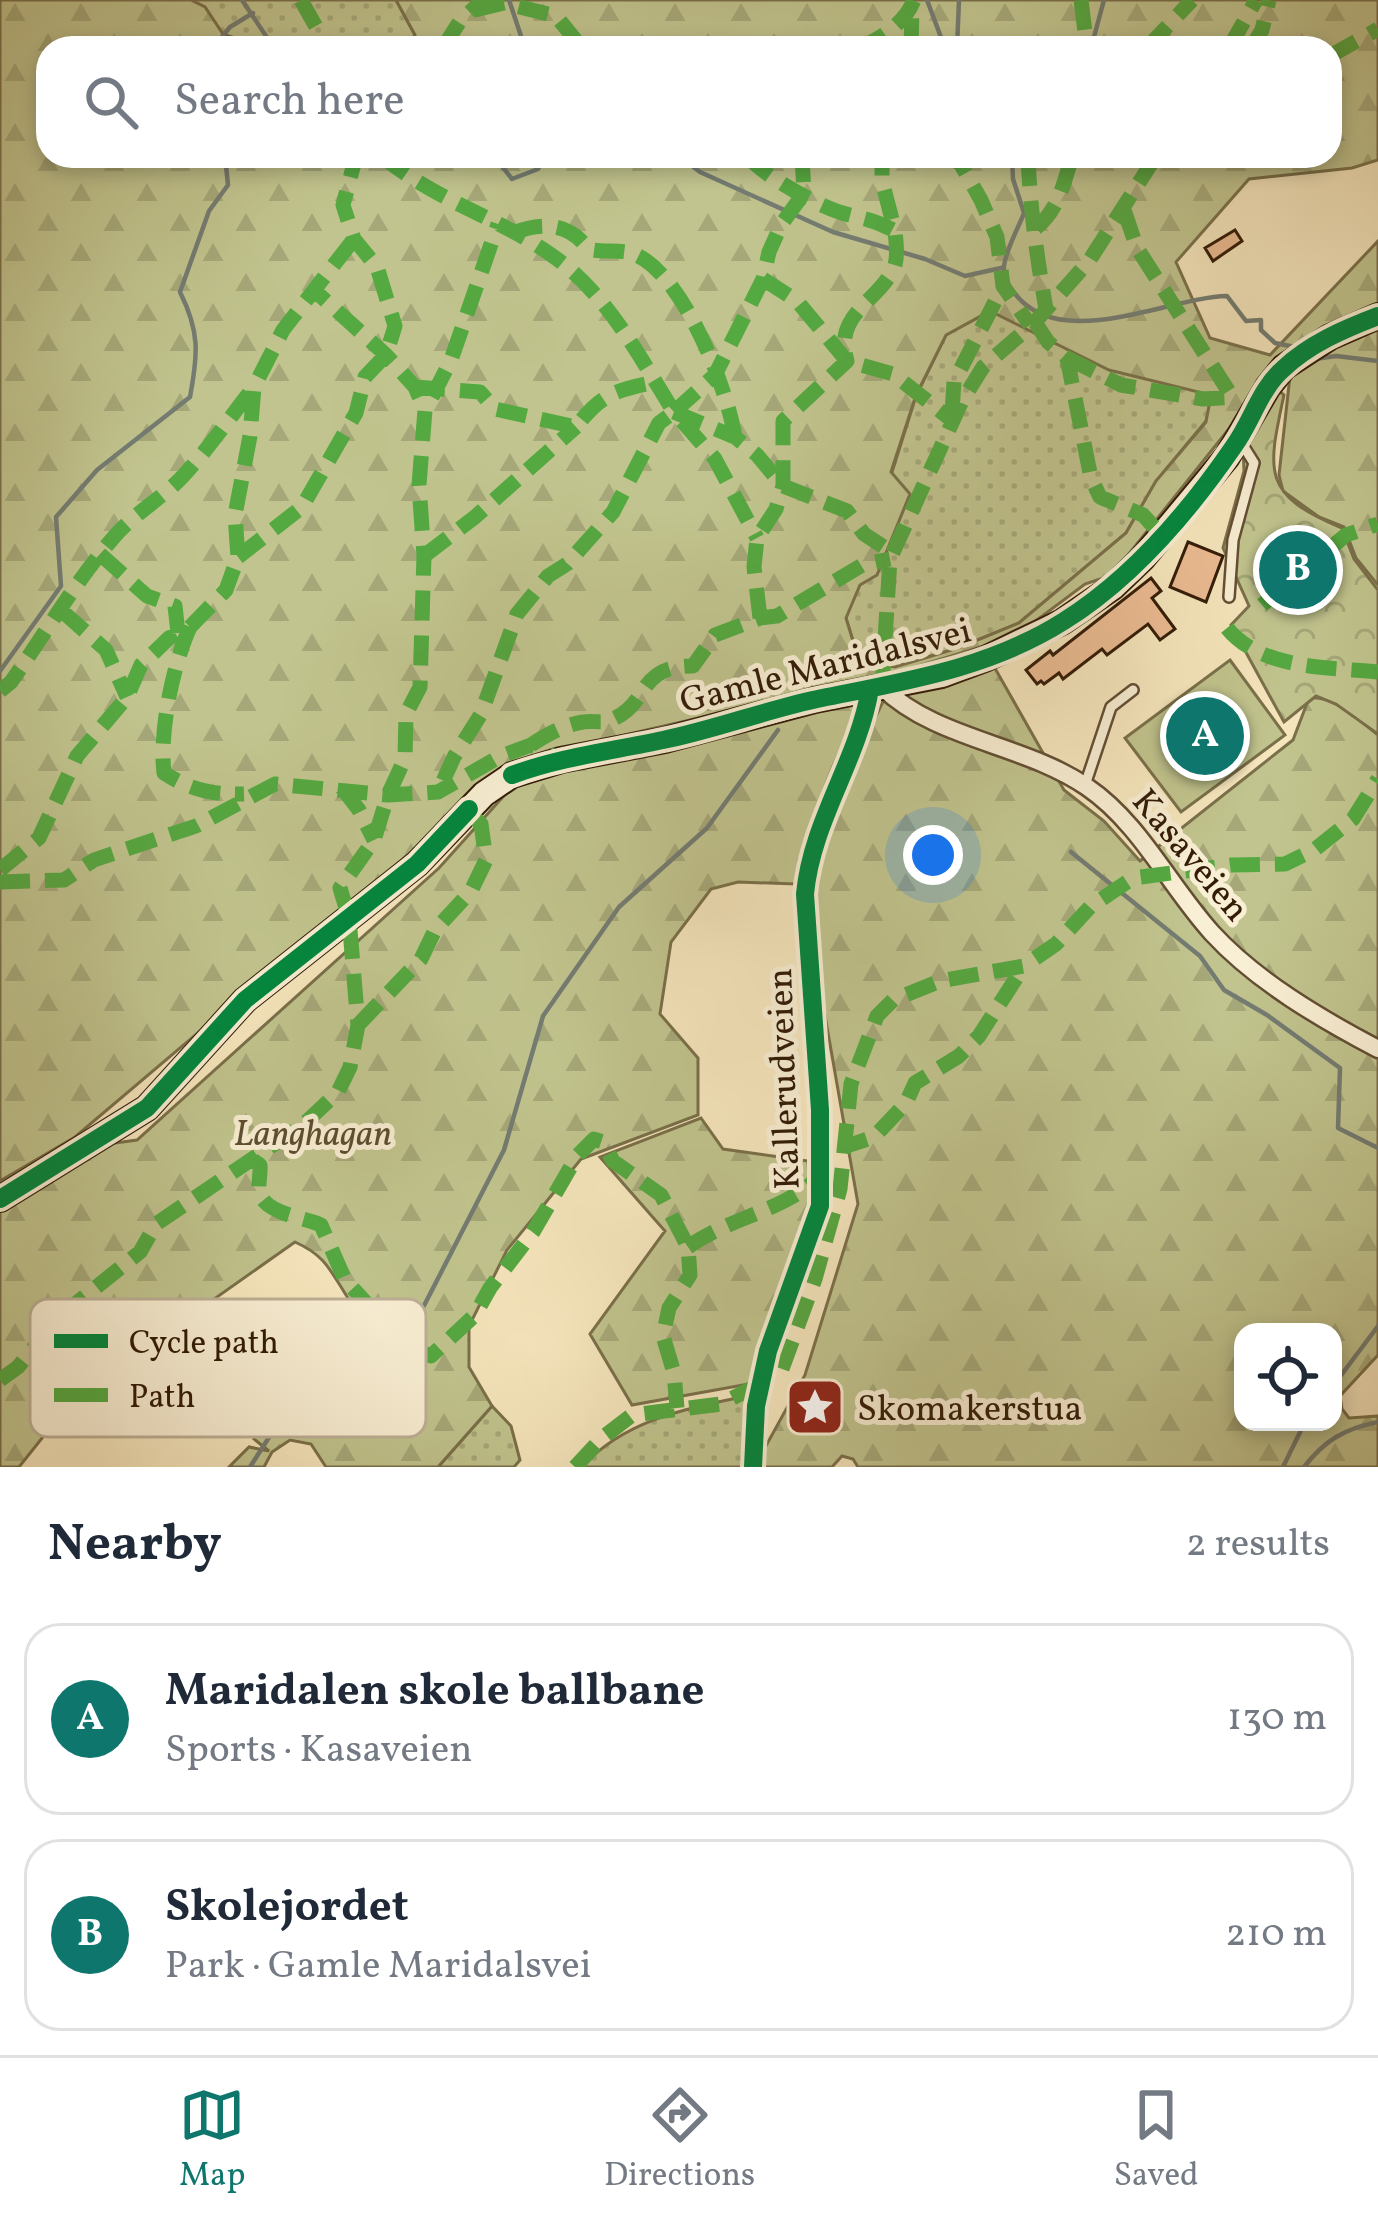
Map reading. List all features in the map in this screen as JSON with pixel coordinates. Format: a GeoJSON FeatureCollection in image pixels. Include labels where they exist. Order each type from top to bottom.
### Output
{"type":"FeatureCollection","features":[{"type":"Feature","properties":{"kind":"street","name":"Gamle Maridalsvei"},"geometry":{"type":"LineString","coordinates":[[0,1199],[147,1108],[245,1000],[417,864],[484,794],[512,775],[580,755],[665,740],[815,700],[942,674],[1048,630],[1091,603],[1142,560],[1239,440],[1284,367],[1330,337],[1378,316]]}},
{"type":"Feature","properties":{"kind":"street","name":"Kasaveien"},"geometry":{"type":"LineString","coordinates":[[876,688],[908,708],[1085,785],[1119,814],[1226,947],[1276,986],[1378,1048]]}},
{"type":"Feature","properties":{"kind":"street","name":"Kallerudveien"},"geometry":{"type":"LineString","coordinates":[[753,1467],[756,1406],[768,1352],[820,1206],[820,1110],[807,868],[815,837],[876,688]]}},
{"type":"Feature","properties":{"kind":"lane"},"geometry":{"type":"LineString","coordinates":[[1229,597],[1233,540],[1254,464],[1239,440]]}},
{"type":"Feature","properties":{"kind":"lane"},"geometry":{"type":"LineString","coordinates":[[1085,785],[1111,706],[1133,690]]}},
{"type":"Feature","properties":{"kind":"green space"},"geometry":{"type":"Polygon","coordinates":[[[0,0],[191,0],[205,7],[229,36],[36,36],[36,168],[1342,168],[1342,36],[414,36],[396,0],[1378,0],[1378,160],[1352,168],[1249,179],[1176,262],[1210,338],[1270,355],[1378,241],[1378,303],[1284,360],[1112,575],[1085,584],[1014,637],[895,673],[581,745],[501,776],[75,1137],[0,1181],[0,0]],[[990,311],[946,335],[916,395],[891,472],[910,494],[877,575],[860,585],[846,618],[859,661],[895,667],[1019,623],[1126,533],[1156,481],[1206,422],[1211,395],[1109,370],[990,311]]]}},
{"type":"Feature","properties":{"kind":"green space"},"geometry":{"type":"Polygon","coordinates":[[[191,0],[396,0],[415,35],[226,36],[191,0]]]}},
{"type":"Feature","properties":{"kind":"green space"},"geometry":{"type":"Polygon","coordinates":[[[990,311],[1212,394],[1206,421],[1156,481],[1126,533],[1019,623],[895,667],[859,660],[846,618],[916,396],[946,335],[990,311]]]}},
{"type":"Feature","properties":{"kind":"green space"},"geometry":{"type":"Polygon","coordinates":[[[1366,325],[1378,330],[1378,585],[1356,558],[1344,527],[1319,517],[1283,491],[1279,475],[1291,367],[1366,325]]]}},
{"type":"Feature","properties":{"kind":"green space"},"geometry":{"type":"Polygon","coordinates":[[[1272,385],[1284,395],[1274,463],[1284,492],[1342,528],[1354,559],[1378,590],[1378,734],[1336,704],[1316,696],[1284,722],[1231,625],[1249,606],[1223,548],[1244,471],[1242,422],[1272,385]]]}},
{"type":"Feature","properties":{"kind":"green space"},"geometry":{"type":"Polygon","coordinates":[[[988,656],[1064,790],[1104,821],[1140,861],[1293,740],[1309,698],[1337,704],[1378,735],[1378,1355],[1342,1394],[1342,1323],[1234,1323],[1234,1431],[1342,1431],[1342,1409],[1349,1418],[1378,1416],[1378,1467],[858,1467],[853,1459],[842,1456],[832,1467],[765,1467],[762,1453],[805,1375],[858,1204],[803,890],[818,836],[891,685],[988,656]]]}},
{"type":"Feature","properties":{"kind":"green space"},"geometry":{"type":"Polygon","coordinates":[[[1230,660],[1285,735],[1181,812],[1125,738],[1230,660]]]}},
{"type":"Feature","properties":{"kind":"green space","name":"Langhagan"},"geometry":{"type":"Polygon","coordinates":[[[871,692],[825,785],[795,884],[738,882],[711,889],[671,942],[660,1014],[698,1058],[698,1115],[581,1159],[507,1250],[469,1326],[469,1367],[492,1406],[438,1467],[326,1467],[311,1444],[290,1440],[272,1452],[264,1467],[229,1467],[249,1447],[269,1451],[256,1437],[426,1437],[426,1299],[349,1299],[319,1257],[295,1242],[214,1299],[30,1299],[30,1437],[43,1437],[19,1467],[0,1467],[0,1208],[100,1145],[137,1140],[439,868],[509,790],[574,762],[871,692]]]}},
{"type":"Feature","properties":{"kind":"green space"},"geometry":{"type":"Polygon","coordinates":[[[701,1118],[723,1149],[808,1161],[812,1223],[760,1382],[632,1405],[590,1334],[665,1231],[600,1157],[701,1118]]]}},
{"type":"Feature","properties":{"kind":"green space"},"geometry":{"type":"Polygon","coordinates":[[[757,1394],[744,1453],[748,1467],[582,1467],[641,1425],[757,1394]]]}},
{"type":"Feature","properties":{"kind":"green space"},"geometry":{"type":"Polygon","coordinates":[[[492,1406],[511,1426],[520,1460],[514,1467],[438,1467],[492,1406]]]}},
{"type":"Feature","properties":{"kind":"building"},"geometry":{"type":"Polygon","coordinates":[[[1235,230],[1242,241],[1213,261],[1205,248],[1235,230]]]}},
{"type":"Feature","properties":{"kind":"building"},"geometry":{"type":"Polygon","coordinates":[[[1188,542],[1223,556],[1206,602],[1170,587],[1188,542]]]}},
{"type":"Feature","properties":{"kind":"building"},"geometry":{"type":"Polygon","coordinates":[[[1151,578],[1161,591],[1152,598],[1175,629],[1160,640],[1148,624],[1107,655],[1102,649],[1063,679],[1059,673],[1037,684],[1026,670],[1050,651],[1053,655],[1151,578]]]}},
{"type":"Feature","properties":{"kind":"waterway"},"geometry":{"type":"LineString","coordinates":[[242,0],[266,36]]}},
{"type":"Feature","properties":{"kind":"waterway"},"geometry":{"type":"LineString","coordinates":[[509,0],[521,36]]}},
{"type":"Feature","properties":{"kind":"waterway"},"geometry":{"type":"LineString","coordinates":[[927,0],[940,36]]}},
{"type":"Feature","properties":{"kind":"waterway"},"geometry":{"type":"LineString","coordinates":[[958,36],[959,0]]}},
{"type":"Feature","properties":{"kind":"waterway"},"geometry":{"type":"LineString","coordinates":[[1094,36],[1104,0]]}},
{"type":"Feature","properties":{"kind":"waterway"},"geometry":{"type":"LineString","coordinates":[[223,36],[253,13]]}},
{"type":"Feature","properties":{"kind":"waterway"},"geometry":{"type":"LineString","coordinates":[[0,671],[61,586],[56,517],[97,470],[190,397],[195,343],[180,292],[209,211],[228,185],[226,168]]}},
{"type":"Feature","properties":{"kind":"waterway"},"geometry":{"type":"LineString","coordinates":[[503,168],[512,179],[538,168]]}},
{"type":"Feature","properties":{"kind":"waterway"},"geometry":{"type":"LineString","coordinates":[[695,168],[833,232],[965,276],[1001,268]]}},
{"type":"Feature","properties":{"kind":"waterway"},"geometry":{"type":"LineString","coordinates":[[1013,168],[1024,213],[1004,272],[1013,291],[1032,310],[1057,319],[1084,321],[1227,296],[1246,321],[1261,320],[1261,330],[1275,343],[1295,347]]}},
{"type":"Feature","properties":{"kind":"waterway"},"geometry":{"type":"LineString","coordinates":[[1315,359],[1336,356],[1378,361]]}},
{"type":"Feature","properties":{"kind":"waterway"},"geometry":{"type":"LineString","coordinates":[[426,1302],[504,1150],[543,1016],[619,907],[707,828],[778,730]]}},
{"type":"Feature","properties":{"kind":"waterway"},"geometry":{"type":"LineString","coordinates":[[1071,852],[1200,956],[1224,990],[1340,1068],[1338,1128],[1378,1148]]}},
{"type":"Feature","properties":{"kind":"waterway"},"geometry":{"type":"LineString","coordinates":[[1342,1374],[1378,1326]]}},
{"type":"Feature","properties":{"kind":"waterway"},"geometry":{"type":"LineString","coordinates":[[1304,1467],[1336,1437],[1378,1422]]}},
{"type":"Feature","properties":{"kind":"waterway"},"geometry":{"type":"LineString","coordinates":[[1283,1467],[1301,1431]]}},
{"type":"Feature","properties":{"kind":"waterway"},"geometry":{"type":"LineString","coordinates":[[250,1467],[269,1437]]}},
{"type":"Feature","properties":{"kind":"marked path"},"geometry":{"type":"LineString","coordinates":[[301,0],[321,36]]}},
{"type":"Feature","properties":{"kind":"marked path"},"geometry":{"type":"LineString","coordinates":[[451,36],[483,0]]}},
{"type":"Feature","properties":{"kind":"marked path"},"geometry":{"type":"LineString","coordinates":[[881,36],[905,16],[914,0]]}},
{"type":"Feature","properties":{"kind":"marked path"},"geometry":{"type":"LineString","coordinates":[[1081,0],[1086,36]]}},
{"type":"Feature","properties":{"kind":"marked path"},"geometry":{"type":"LineString","coordinates":[[1158,36],[1192,0]]}},
{"type":"Feature","properties":{"kind":"marked path"},"geometry":{"type":"LineString","coordinates":[[1236,36],[1256,0]]}},
{"type":"Feature","properties":{"kind":"marked path"},"geometry":{"type":"LineString","coordinates":[[1258,36],[1269,0]]}},
{"type":"Feature","properties":{"kind":"marked path"},"geometry":{"type":"LineString","coordinates":[[475,10],[504,3],[556,16],[572,36]]}},
{"type":"Feature","properties":{"kind":"marked path"},"geometry":{"type":"LineString","coordinates":[[911,36],[912,8]]}},
{"type":"Feature","properties":{"kind":"marked path"},"geometry":{"type":"LineString","coordinates":[[1342,49],[1378,29]]}},
{"type":"Feature","properties":{"kind":"marked path"},"geometry":{"type":"LineString","coordinates":[[238,557],[302,507],[356,413],[365,377],[386,355],[395,326],[377,267],[354,239],[343,205],[353,168]]}},
{"type":"Feature","properties":{"kind":"marked path"},"geometry":{"type":"LineString","coordinates":[[398,168],[536,245],[576,274],[622,330],[674,412],[659,423],[613,512],[517,614],[481,714],[438,792]]}},
{"type":"Feature","properties":{"kind":"marked path"},"geometry":{"type":"LineString","coordinates":[[760,168],[816,202],[895,231],[882,168]]}},
{"type":"Feature","properties":{"kind":"marked path"},"geometry":{"type":"LineString","coordinates":[[674,412],[715,375],[763,279],[781,225],[804,193],[803,168]]}},
{"type":"Feature","properties":{"kind":"marked path"},"geometry":{"type":"LineString","coordinates":[[963,168],[997,237],[1003,286],[1030,325]]}},
{"type":"Feature","properties":{"kind":"marked path"},"geometry":{"type":"LineString","coordinates":[[1029,168],[1046,309]]}},
{"type":"Feature","properties":{"kind":"marked path"},"geometry":{"type":"LineString","coordinates":[[1036,228],[1055,204],[1068,168]]}},
{"type":"Feature","properties":{"kind":"marked path"},"geometry":{"type":"LineString","coordinates":[[882,687],[890,559],[962,401],[983,367],[1035,322],[1089,261],[1148,168]]}},
{"type":"Feature","properties":{"kind":"marked path"},"geometry":{"type":"LineString","coordinates":[[1124,210],[1137,248],[1231,395]]}},
{"type":"Feature","properties":{"kind":"marked path"},"geometry":{"type":"LineString","coordinates":[[432,397],[451,360],[498,224]]}},
{"type":"Feature","properties":{"kind":"marked path"},"geometry":{"type":"LineString","coordinates":[[513,233],[534,227],[563,229],[588,249],[634,254],[652,265],[700,334],[723,390],[735,437]]}},
{"type":"Feature","properties":{"kind":"marked path"},"geometry":{"type":"LineString","coordinates":[[760,618],[754,567],[757,538],[776,509],[783,486],[783,421],[847,361],[844,345],[851,321],[895,265],[895,231]]}},
{"type":"Feature","properties":{"kind":"marked path"},"geometry":{"type":"LineString","coordinates":[[0,870],[39,838],[77,756],[127,697],[141,665],[169,638],[190,627],[226,590],[238,557],[235,515],[254,387],[283,330],[354,239]]}},
{"type":"Feature","properties":{"kind":"marked path"},"geometry":{"type":"LineString","coordinates":[[763,279],[797,301],[847,361],[893,374],[953,421]]}},
{"type":"Feature","properties":{"kind":"marked path"},"geometry":{"type":"LineString","coordinates":[[952,412],[954,382],[1003,286]]}},
{"type":"Feature","properties":{"kind":"marked path"},"geometry":{"type":"LineString","coordinates":[[81,1299],[140,1252],[156,1224],[304,1124],[338,1092],[350,1067],[358,1025],[349,918],[340,888],[374,840],[405,758],[406,714],[420,687],[424,556],[419,485],[425,410],[415,387],[386,355],[316,292]]}},
{"type":"Feature","properties":{"kind":"marked path"},"geometry":{"type":"LineString","coordinates":[[1035,322],[1067,358],[1091,478],[1100,497],[1143,515],[1162,536]]}},
{"type":"Feature","properties":{"kind":"marked path"},"geometry":{"type":"LineString","coordinates":[[1067,358],[1121,385],[1203,399],[1239,397]]}},
{"type":"Feature","properties":{"kind":"marked path"},"geometry":{"type":"LineString","coordinates":[[415,387],[480,392],[495,409],[576,427],[610,395],[655,382]]}},
{"type":"Feature","properties":{"kind":"marked path"},"geometry":{"type":"LineString","coordinates":[[0,691],[114,537],[184,475],[254,387]]}},
{"type":"Feature","properties":{"kind":"marked path"},"geometry":{"type":"LineString","coordinates":[[674,412],[735,437],[783,486],[847,511],[864,534],[893,553]]}},
{"type":"Feature","properties":{"kind":"marked path"},"geometry":{"type":"LineString","coordinates":[[682,421],[715,459],[757,538]]}},
{"type":"Feature","properties":{"kind":"marked path"},"geometry":{"type":"LineString","coordinates":[[424,556],[576,427]]}},
{"type":"Feature","properties":{"kind":"marked path"},"geometry":{"type":"LineString","coordinates":[[1262,605],[1346,535],[1378,524]]}},
{"type":"Feature","properties":{"kind":"marked path"},"geometry":{"type":"LineString","coordinates":[[100,554],[147,596],[175,606],[178,633]]}},
{"type":"Feature","properties":{"kind":"marked path"},"geometry":{"type":"LineString","coordinates":[[531,745],[569,725],[611,720],[624,713],[661,672],[693,666],[715,635],[777,616],[864,564],[890,559]]}},
{"type":"Feature","properties":{"kind":"marked path"},"geometry":{"type":"LineString","coordinates":[[62,611],[106,650],[127,697]]}},
{"type":"Feature","properties":{"kind":"marked path"},"geometry":{"type":"LineString","coordinates":[[190,627],[169,698],[164,773],[202,790],[244,794]]}},
{"type":"Feature","properties":{"kind":"marked path"},"geometry":{"type":"LineString","coordinates":[[1227,628],[1241,642],[1277,659],[1378,672]]}},
{"type":"Feature","properties":{"kind":"marked path"},"geometry":{"type":"LineString","coordinates":[[0,882],[64,880],[94,860],[196,826],[275,784],[388,795],[438,792],[499,757],[531,745],[561,760]]}},
{"type":"Feature","properties":{"kind":"marked path"},"geometry":{"type":"LineString","coordinates":[[782,1369],[815,1279],[840,1189],[851,1084],[877,1016],[893,1000],[940,981],[1024,966],[1056,944],[1090,907],[1133,878],[1232,865],[1285,864],[1314,850],[1353,819],[1378,779]]}},
{"type":"Feature","properties":{"kind":"marked path"},"geometry":{"type":"LineString","coordinates":[[342,788],[374,840]]}},
{"type":"Feature","properties":{"kind":"marked path"},"geometry":{"type":"LineString","coordinates":[[358,1025],[421,959],[435,930],[471,891],[486,860],[481,824],[459,803]]}},
{"type":"Feature","properties":{"kind":"marked path"},"geometry":{"type":"LineString","coordinates":[[838,1144],[847,1146],[874,1137],[906,1103],[915,1083],[959,1056],[979,1036],[1024,966]]}},
{"type":"Feature","properties":{"kind":"marked path"},"geometry":{"type":"LineString","coordinates":[[426,1354],[431,1356],[475,1315],[533,1232],[577,1156],[594,1139],[603,1142],[613,1161],[661,1195],[688,1247],[690,1275],[669,1308],[663,1336],[674,1373],[677,1408]]}},
{"type":"Feature","properties":{"kind":"marked path"},"geometry":{"type":"LineString","coordinates":[[253,1160],[260,1165],[259,1192],[265,1202],[321,1225],[345,1280],[363,1299]]}},
{"type":"Feature","properties":{"kind":"marked path"},"geometry":{"type":"LineString","coordinates":[[688,1247],[790,1198],[820,1176]]}},
{"type":"Feature","properties":{"kind":"marked path"},"geometry":{"type":"LineString","coordinates":[[0,1380],[30,1352]]}},
{"type":"Feature","properties":{"kind":"marked path"},"geometry":{"type":"LineString","coordinates":[[575,1467],[632,1415],[721,1404],[760,1384]]}},
{"type":"Feature","properties":{"kind":"cycle path"},"geometry":{"type":"LineString","coordinates":[[512,775],[947,671],[1036,637],[1089,604],[1158,542],[1216,471],[1283,369],[1316,345],[1378,316]]}},
{"type":"Feature","properties":{"kind":"cycle path"},"geometry":{"type":"LineString","coordinates":[[753,1467],[756,1406],[768,1351],[820,1206],[820,1110],[805,894],[809,867],[856,741],[870,689]]}},
{"type":"Feature","properties":{"kind":"cycle path"},"geometry":{"type":"LineString","coordinates":[[0,1199],[147,1108],[245,1000],[417,864],[469,809]]}},
{"type":"Feature","properties":{"kind":"place","name":"Skolejordet"},"geometry":{"type":"Point","coordinates":[1298,570]}},
{"type":"Feature","properties":{"kind":"place","name":"Maridalen skole ballbane"},"geometry":{"type":"Point","coordinates":[1205,736]}},
{"type":"Feature","properties":{"kind":"place","name":"Skomakerstua"},"geometry":{"type":"Point","coordinates":[815,1407]}}]}
